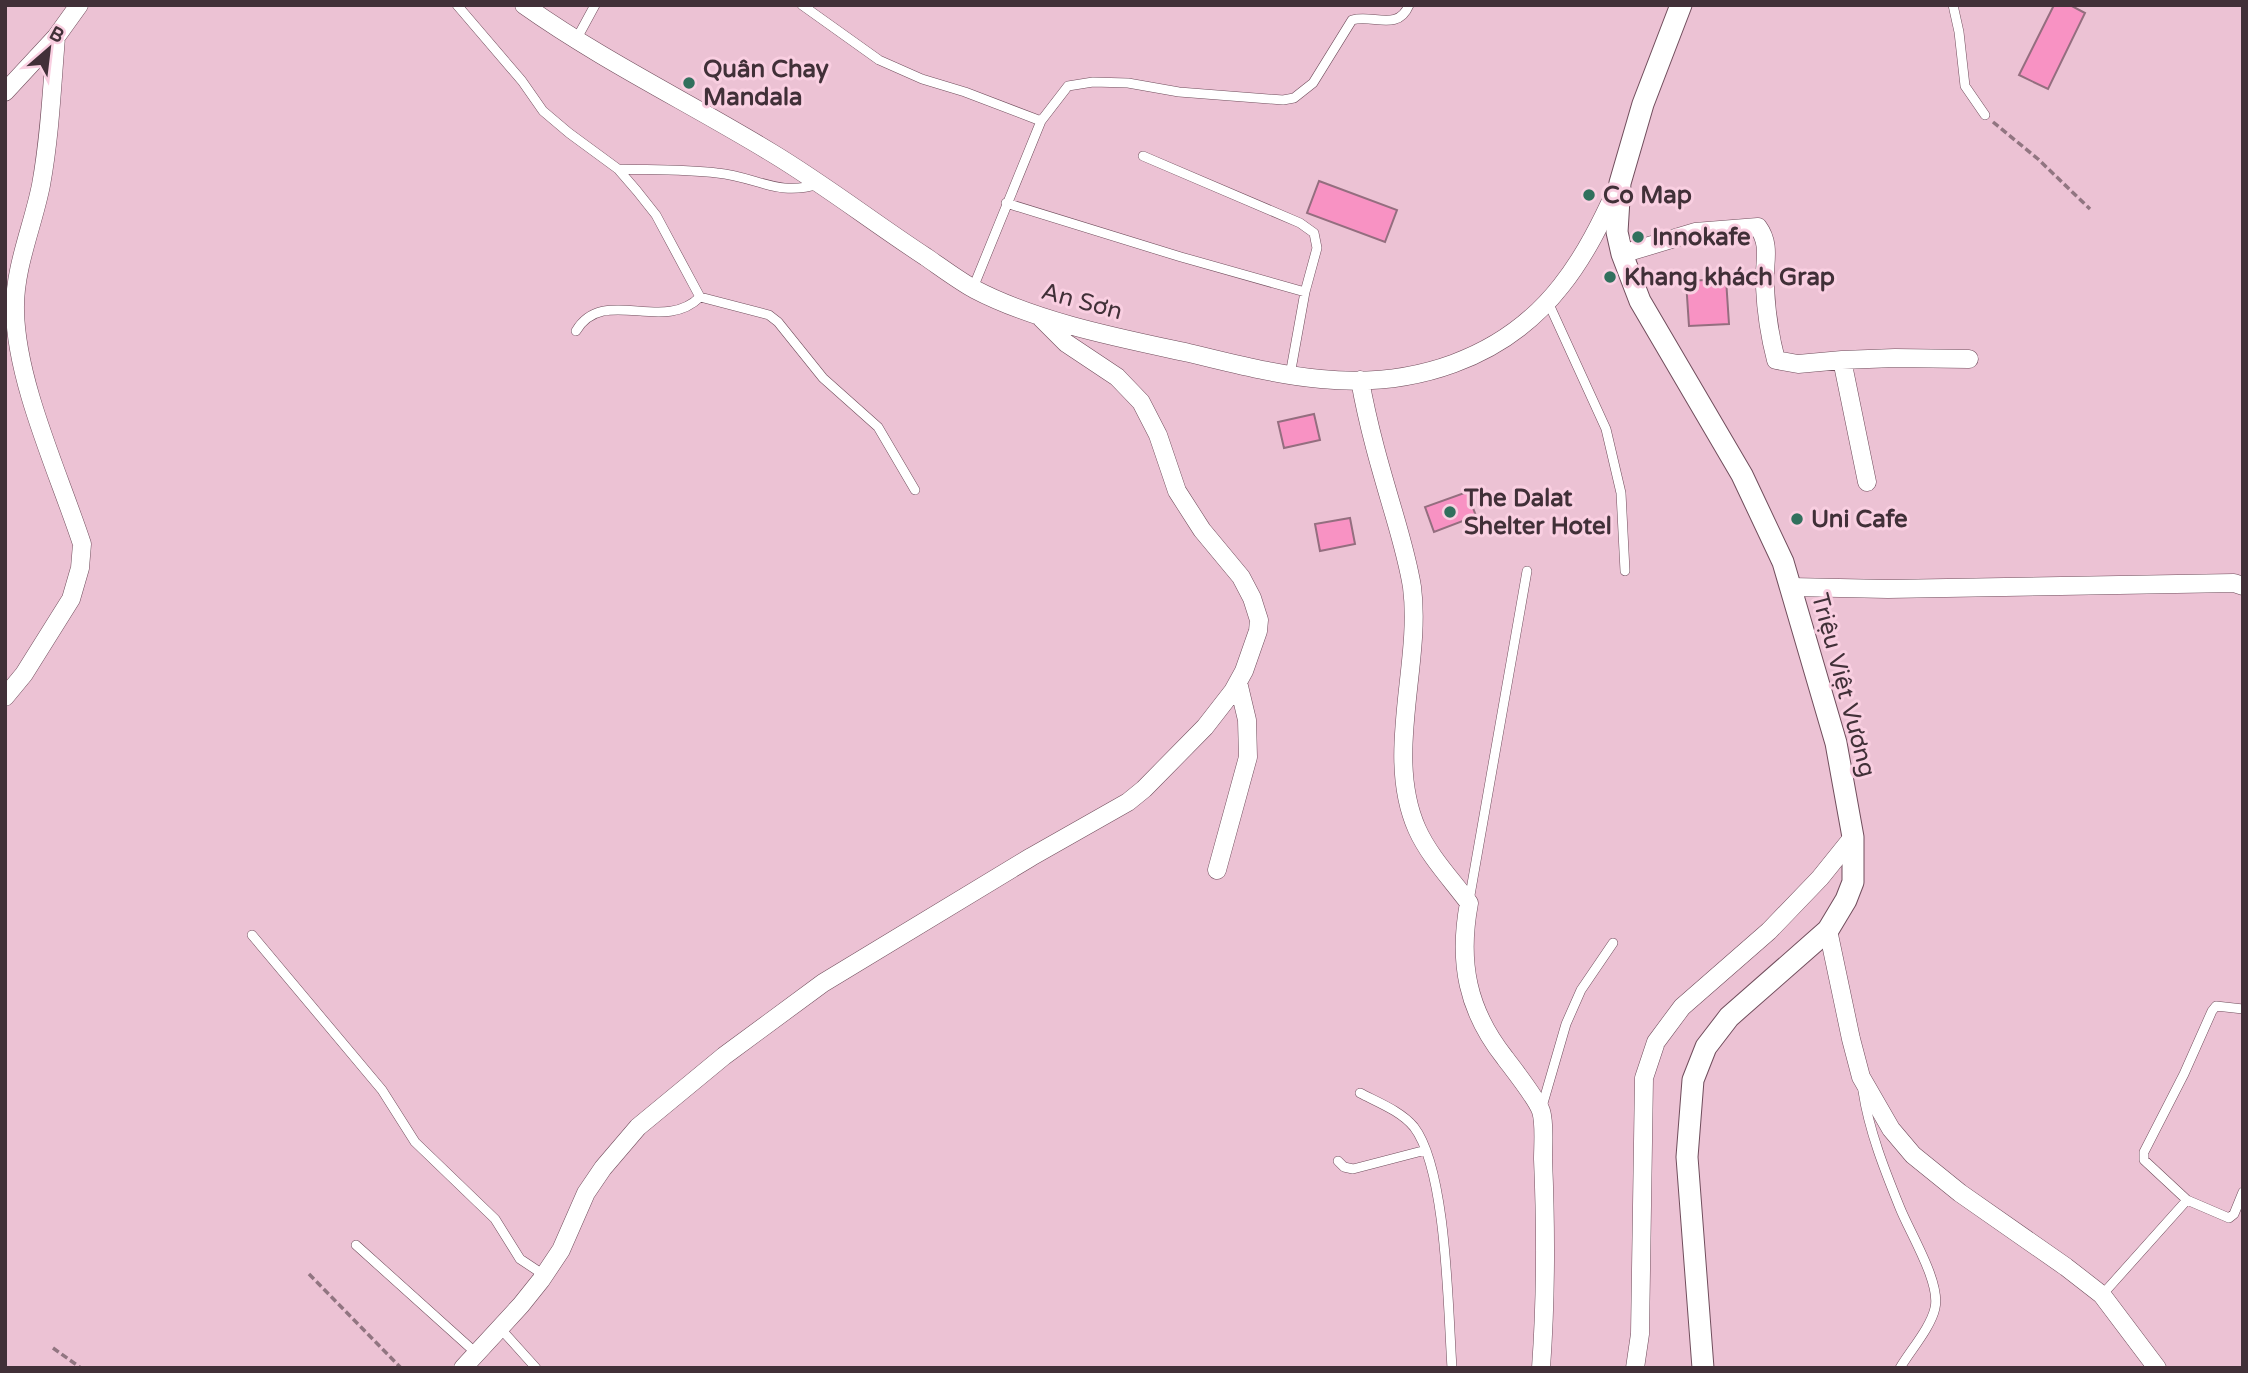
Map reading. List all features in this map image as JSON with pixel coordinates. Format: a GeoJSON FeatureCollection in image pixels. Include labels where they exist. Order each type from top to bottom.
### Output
{"type":"FeatureCollection","features":[{"type":"Feature","properties":{"kind":"street"},"geometry":{"type":"LineString","coordinates":[[5,92],[56,37],[79,5]]}},
{"type":"Feature","properties":{"kind":"street","name":"An Sơn"},"geometry":{"type":"LineString","coordinates":[[524,5],[576,40],[820,183],[973,288],[1040,317],[1290,375],[1324,380],[1412,376],[1469,359],[1495,346],[1548,302],[1584,253],[1620,183]]}},
{"type":"Feature","properties":{"kind":"street","name":"Triệu Việt Vương"},"geometry":{"type":"LineString","coordinates":[[1681,5],[1643,104],[1620,183],[1617,232],[1622,254],[1640,301],[1742,475],[1783,562],[1836,743],[1853,837],[1853,882],[1846,900],[1828,930],[1729,1017],[1706,1047],[1693,1080],[1687,1157],[1703,1368]]}},
{"type":"Feature","properties":{"kind":"street"},"geometry":{"type":"LineString","coordinates":[[5,697],[24,674],[71,599],[80,568],[82,544],[30,394],[17,335],[15,308],[17,283],[41,185],[51,108],[56,37]]}},
{"type":"Feature","properties":{"kind":"street"},"geometry":{"type":"LineString","coordinates":[[1622,254],[1695,232],[1758,227],[1765,237],[1767,253],[1764,285],[1776,359],[1798,364],[1895,358],[1969,359]]}},
{"type":"Feature","properties":{"kind":"street"},"geometry":{"type":"LineString","coordinates":[[463,1368],[544,1275],[561,1250],[586,1193],[603,1168],[638,1127],[679,1092],[823,983],[1128,802],[1206,727],[1223,708],[1238,682],[1255,642],[1258,620],[1256,608],[1241,577],[1202,530],[1177,491],[1158,435],[1141,402],[1117,376],[1066,343],[1040,317]]}},
{"type":"Feature","properties":{"kind":"street"},"geometry":{"type":"LineString","coordinates":[[1842,360],[1867,482]]}},
{"type":"Feature","properties":{"kind":"street"},"geometry":{"type":"LineString","coordinates":[[1360,380],[1366,417],[1407,560],[1412,589],[1413,625],[1404,761],[1409,808],[1429,849],[1469,903],[1463,946],[1472,1002],[1486,1030],[1541,1111],[1544,1189],[1542,1368]]}},
{"type":"Feature","properties":{"kind":"street"},"geometry":{"type":"LineString","coordinates":[[1791,587],[1888,589],[2234,583],[2243,586]]}},
{"type":"Feature","properties":{"kind":"street"},"geometry":{"type":"LineString","coordinates":[[1217,870],[1248,757],[1247,720],[1238,682]]}},
{"type":"Feature","properties":{"kind":"street"},"geometry":{"type":"LineString","coordinates":[[1635,1368],[1640,1335],[1644,1078],[1657,1042],[1682,1007],[1777,923],[1820,878],[1853,837]]}},
{"type":"Feature","properties":{"kind":"street"},"geometry":{"type":"LineString","coordinates":[[1828,930],[1861,1077],[1891,1129],[1913,1155],[1960,1193],[2102,1295],[2157,1368]]}},
{"type":"Feature","properties":{"kind":"lane"},"geometry":{"type":"LineString","coordinates":[[457,5],[514,71],[544,111],[618,169],[656,215],[700,297],[769,315],[778,322],[823,378],[878,427],[915,490]]}},
{"type":"Feature","properties":{"kind":"lane"},"geometry":{"type":"LineString","coordinates":[[576,40],[594,5]]}},
{"type":"Feature","properties":{"kind":"lane"},"geometry":{"type":"LineString","coordinates":[[802,5],[879,60],[922,79],[1041,121]]}},
{"type":"Feature","properties":{"kind":"lane"},"geometry":{"type":"LineString","coordinates":[[973,288],[1041,121],[1068,86],[1093,82],[1128,83],[1179,92],[1283,100],[1294,98],[1312,83],[1352,20],[1360,17],[1382,21],[1397,20],[1406,14],[1409,5]]}},
{"type":"Feature","properties":{"kind":"lane"},"geometry":{"type":"LineString","coordinates":[[1953,5],[1965,86],[1985,115]]}},
{"type":"Feature","properties":{"kind":"lane"},"geometry":{"type":"LineString","coordinates":[[1143,156],[1300,223],[1314,233],[1317,248],[1305,292],[1290,375]]}},
{"type":"Feature","properties":{"kind":"lane"},"geometry":{"type":"LineString","coordinates":[[618,169],[720,173],[789,190],[820,183]]}},
{"type":"Feature","properties":{"kind":"lane"},"geometry":{"type":"LineString","coordinates":[[1006,203],[1305,292]]}},
{"type":"Feature","properties":{"kind":"lane"},"geometry":{"type":"LineString","coordinates":[[576,331],[587,315],[609,310],[665,313],[691,305],[700,297]]}},
{"type":"Feature","properties":{"kind":"lane"},"geometry":{"type":"LineString","coordinates":[[1548,302],[1606,429],[1621,493],[1625,571]]}},
{"type":"Feature","properties":{"kind":"lane"},"geometry":{"type":"LineString","coordinates":[[1469,903],[1527,571]]}},
{"type":"Feature","properties":{"kind":"lane"},"geometry":{"type":"LineString","coordinates":[[252,936],[382,1090],[415,1142],[495,1219],[520,1259],[544,1275]]}},
{"type":"Feature","properties":{"kind":"lane"},"geometry":{"type":"LineString","coordinates":[[1541,1111],[1566,1024],[1581,990],[1613,943]]}},
{"type":"Feature","properties":{"kind":"lane"},"geometry":{"type":"LineString","coordinates":[[2243,1009],[2216,1006],[2212,1011],[2184,1074],[2144,1152],[2144,1160],[2187,1200],[2230,1218],[2238,1207],[2243,1192]]}},
{"type":"Feature","properties":{"kind":"lane"},"geometry":{"type":"LineString","coordinates":[[1861,1077],[1883,1166],[1928,1269],[1936,1306],[1900,1368]]}},
{"type":"Feature","properties":{"kind":"lane"},"geometry":{"type":"LineString","coordinates":[[1360,1093],[1403,1117],[1413,1126],[1433,1170],[1444,1249],[1452,1368]]}},
{"type":"Feature","properties":{"kind":"lane"},"geometry":{"type":"LineString","coordinates":[[1338,1161],[1344,1167],[1353,1169],[1426,1150]]}},
{"type":"Feature","properties":{"kind":"lane"},"geometry":{"type":"LineString","coordinates":[[2102,1295],[2187,1200]]}},
{"type":"Feature","properties":{"kind":"lane"},"geometry":{"type":"LineString","coordinates":[[356,1245],[476,1353]]}},
{"type":"Feature","properties":{"kind":"lane"},"geometry":{"type":"LineString","coordinates":[[500,1328],[537,1368]]}},
{"type":"Feature","properties":{"kind":"path"},"geometry":{"type":"LineString","coordinates":[[1985,115],[2038,159],[2090,209]]}},
{"type":"Feature","properties":{"kind":"path"},"geometry":{"type":"LineString","coordinates":[[309,1274],[401,1368]]}},
{"type":"Feature","properties":{"kind":"path"},"geometry":{"type":"LineString","coordinates":[[53,1348],[81,1368]]}},
{"type":"Feature","properties":{"kind":"building"},"geometry":{"type":"Polygon","coordinates":[[[2054,5],[2070,5],[2085,13],[2048,89],[2019,75],[2054,5]]]}},
{"type":"Feature","properties":{"kind":"building"},"geometry":{"type":"Polygon","coordinates":[[[1319,181],[1397,210],[1385,242],[1307,213],[1319,181]]]}},
{"type":"Feature","properties":{"kind":"building"},"geometry":{"type":"Polygon","coordinates":[[[1726,279],[1729,324],[1689,326],[1686,281],[1726,279]]]}},
{"type":"Feature","properties":{"kind":"building"},"geometry":{"type":"Polygon","coordinates":[[[1314,414],[1320,440],[1284,448],[1278,422],[1314,414]]]}},
{"type":"Feature","properties":{"kind":"building","name":"The Dalat Shelter Hotel"},"geometry":{"type":"Polygon","coordinates":[[[1467,492],[1476,516],[1434,532],[1425,507],[1467,492]]]}},
{"type":"Feature","properties":{"kind":"building"},"geometry":{"type":"Polygon","coordinates":[[[1350,518],[1355,544],[1320,551],[1315,524],[1350,518]]]}},
{"type":"Feature","properties":{"kind":"place","name":"Quân Chay Mandala"},"geometry":{"type":"Point","coordinates":[689,83]}},
{"type":"Feature","properties":{"kind":"place","name":"Co Map"},"geometry":{"type":"Point","coordinates":[1589,195]}},
{"type":"Feature","properties":{"kind":"place","name":"Innokafe"},"geometry":{"type":"Point","coordinates":[1638,237]}},
{"type":"Feature","properties":{"kind":"place","name":"Khang khách Grap"},"geometry":{"type":"Point","coordinates":[1610,277]}},
{"type":"Feature","properties":{"kind":"place","name":"The Dalat Shelter Hotel"},"geometry":{"type":"Point","coordinates":[1450,512]}},
{"type":"Feature","properties":{"kind":"place","name":"Uni Cafe"},"geometry":{"type":"Point","coordinates":[1797,519]}}]}
